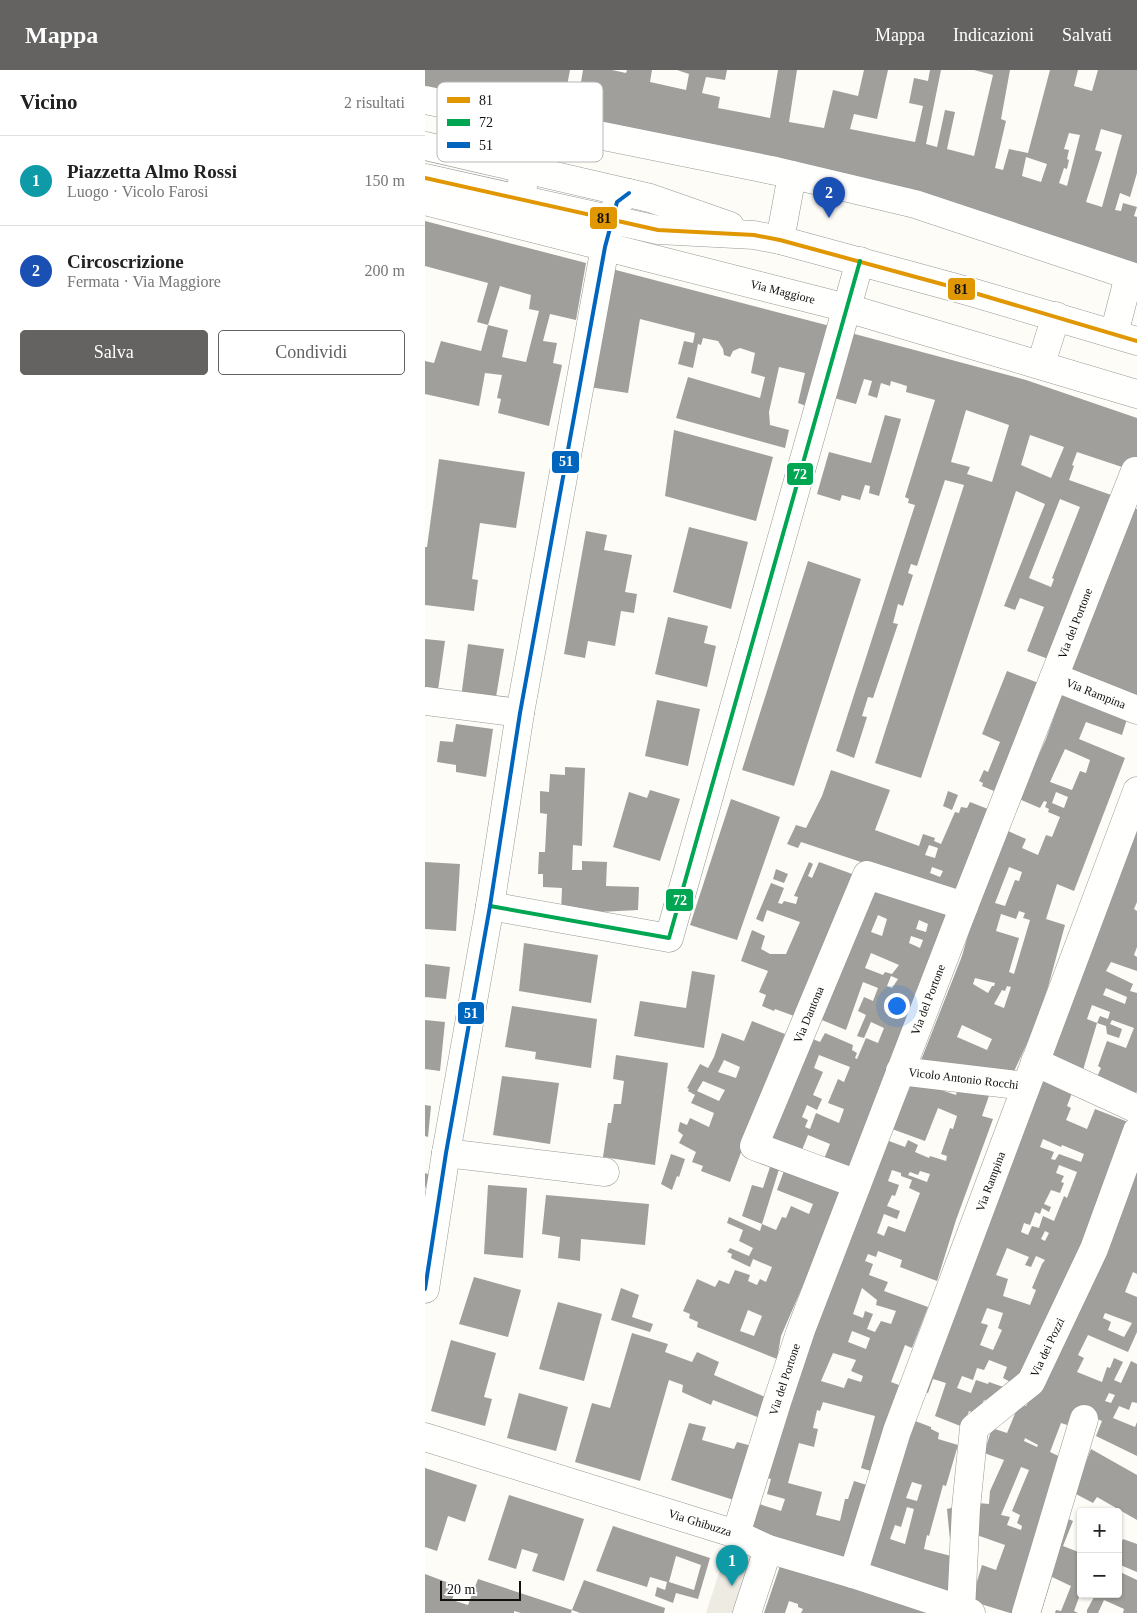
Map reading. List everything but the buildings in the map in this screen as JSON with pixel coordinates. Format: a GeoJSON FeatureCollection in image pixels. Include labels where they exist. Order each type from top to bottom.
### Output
{"type":"FeatureCollection","features":[{"type":"Feature","properties":{"kind":"street"},"geometry":{"type":"LineString","coordinates":[[495,162],[629,192],[686,209],[767,237],[860,261],[1126,337],[1133,277],[915,204],[792,175],[603,136]]}},
{"type":"Feature","properties":{"kind":"street"},"geometry":{"type":"LineString","coordinates":[[526,200],[522,183],[527,162]]}},
{"type":"Feature","properties":{"kind":"street"},"geometry":{"type":"LineString","coordinates":[[767,237],[792,175]]}},
{"type":"Feature","properties":{"kind":"street"},"geometry":{"type":"LineString","coordinates":[[425,178],[658,230],[767,237]]}},
{"type":"Feature","properties":{"kind":"street"},"geometry":{"type":"LineString","coordinates":[[425,1289],[446,1153],[490,906],[520,713],[605,247],[617,202],[629,192]]}},
{"type":"Feature","properties":{"kind":"street","name":"Via Maggiore"},"geometry":{"type":"LineString","coordinates":[[425,201],[847,308],[1137,394]]}},
{"type":"Feature","properties":{"kind":"street"},"geometry":{"type":"LineString","coordinates":[[490,906],[669,938],[860,261]]}},
{"type":"Feature","properties":{"kind":"street"},"geometry":{"type":"LineString","coordinates":[[1041,364],[1056,316]]}},
{"type":"Feature","properties":{"kind":"street","name":"Via del Portone"},"geometry":{"type":"LineString","coordinates":[[736,1534],[798,1339],[964,906],[1135,471]]}},
{"type":"Feature","properties":{"kind":"street","name":"Via Rampina"},"geometry":{"type":"LineString","coordinates":[[1054,677],[1137,710]]}},
{"type":"Feature","properties":{"kind":"street"},"geometry":{"type":"LineString","coordinates":[[425,701],[520,713]]}},
{"type":"Feature","properties":{"kind":"street","name":"Via Rampina"},"geometry":{"type":"LineString","coordinates":[[853,1574],[897,1431],[1137,791]]}},
{"type":"Feature","properties":{"kind":"street","name":"Via Dantona"},"geometry":{"type":"LineString","coordinates":[[857,1184],[754,1146],[867,875],[964,906]]}},
{"type":"Feature","properties":{"kind":"street","name":"Vicolo Antonio Rocchi"},"geometry":{"type":"LineString","coordinates":[[900,1071],[1031,1074],[1137,1109]]}},
{"type":"Feature","properties":{"kind":"street","name":"Via dei Pozzi"},"geometry":{"type":"LineString","coordinates":[[966,1612],[967,1508],[973,1428],[1031,1382],[1094,1249],[1137,1131]]}},
{"type":"Feature","properties":{"kind":"street"},"geometry":{"type":"LineString","coordinates":[[446,1153],[605,1172]]}},
{"type":"Feature","properties":{"kind":"street"},"geometry":{"type":"LineString","coordinates":[[1026,1613],[1084,1419]]}},
{"type":"Feature","properties":{"kind":"street","name":"Via Ghibuzza"},"geometry":{"type":"LineString","coordinates":[[425,1437],[736,1534],[768,1549],[853,1574],[966,1612]]}},
{"type":"Feature","properties":{"kind":"street"},"geometry":{"type":"LineString","coordinates":[[747,1613],[768,1549]]}},
{"type":"Feature","properties":{"kind":"shaded area"},"geometry":{"type":"Polygon","coordinates":[[[727,1549],[758,1559],[740,1613],[706,1613],[727,1549]]]}},
{"type":"Feature","properties":{"kind":"transit line","name":"81"},"geometry":{"type":"LineString","coordinates":[[425,178],[658,230],[754,235],[780,240],[971,292],[1137,341]]}},
{"type":"Feature","properties":{"kind":"transit line","name":"51"},"geometry":{"type":"LineString","coordinates":[[425,1289],[446,1153],[490,906],[520,713],[605,247],[617,202],[629,193]]}},
{"type":"Feature","properties":{"kind":"transit line","name":"72"},"geometry":{"type":"LineString","coordinates":[[490,906],[669,938],[860,261]]}},
{"type":"Feature","properties":{"kind":"place","name":"Circoscrizione"},"geometry":{"type":"Point","coordinates":[829,218]}},
{"type":"Feature","properties":{"kind":"place","name":"Piazzetta Almo Rossi"},"geometry":{"type":"Point","coordinates":[732,1586]}}]}
